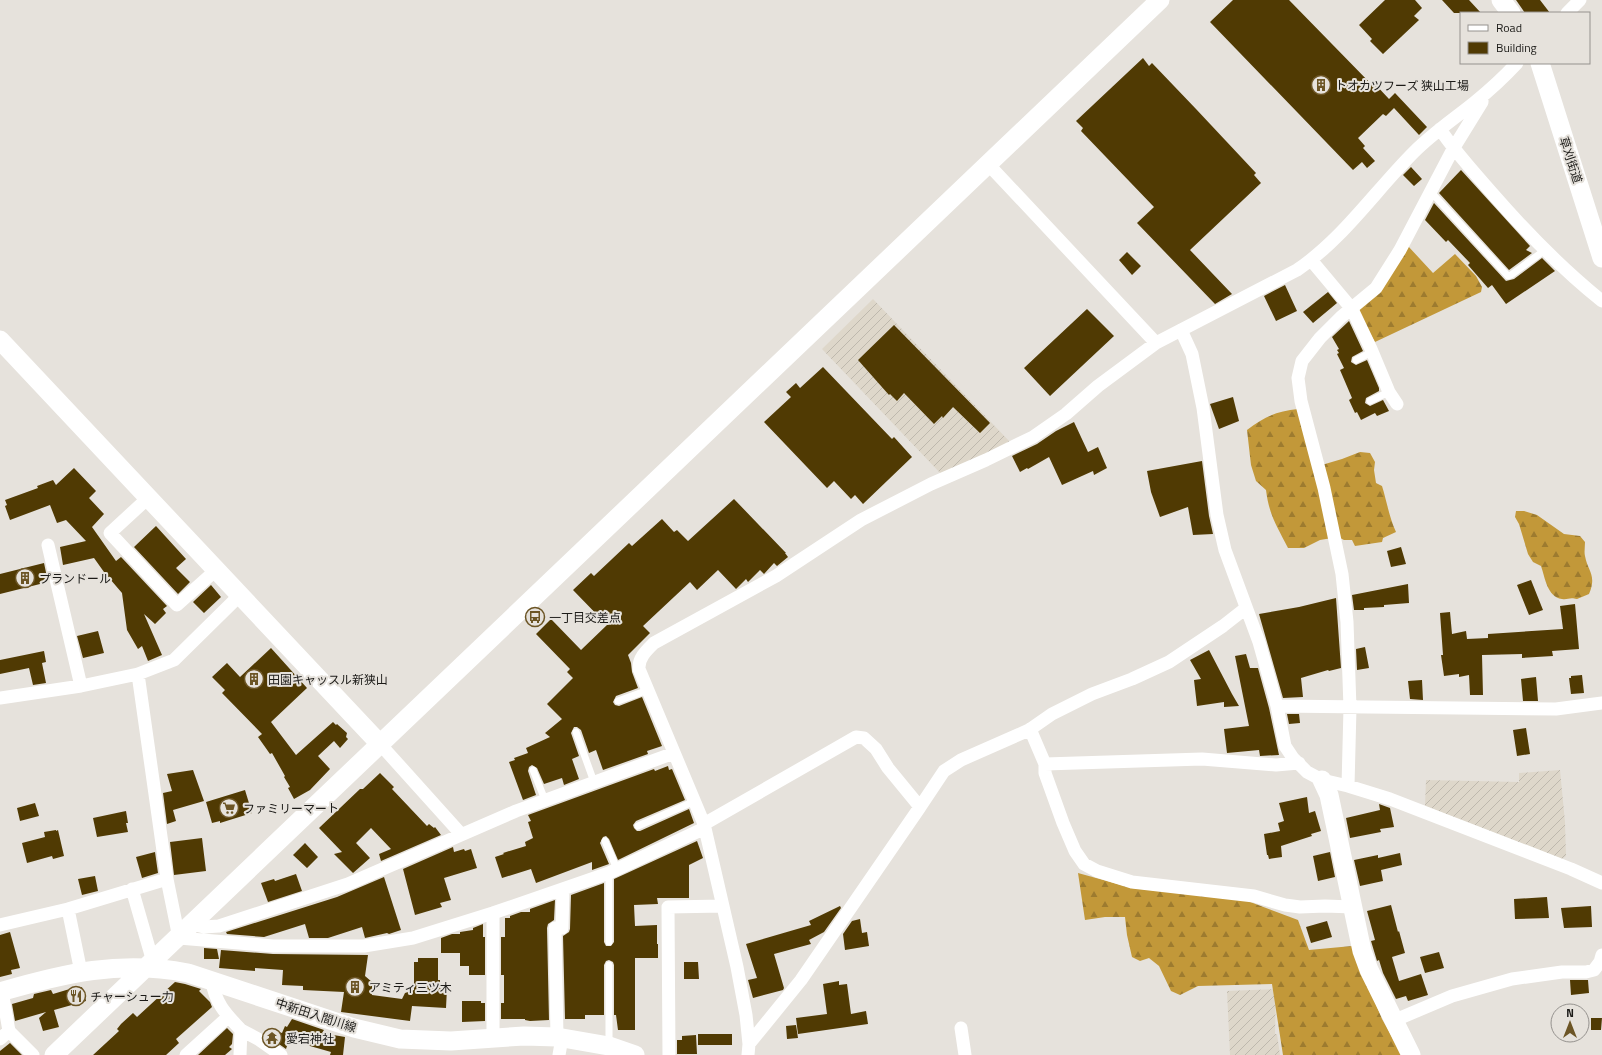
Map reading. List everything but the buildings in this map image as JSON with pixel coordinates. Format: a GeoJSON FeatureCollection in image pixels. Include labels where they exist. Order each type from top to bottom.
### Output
{"type":"FeatureCollection","features":[{"type":"Feature","properties":{"kind":"street"},"geometry":{"type":"LineString","coordinates":[[54,1055],[179,938],[380,744],[1160,0]]}},
{"type":"Feature","properties":{"kind":"street"},"geometry":{"type":"LineString","coordinates":[[1501,0],[1509,12]]}},
{"type":"Feature","properties":{"kind":"street"},"geometry":{"type":"LineString","coordinates":[[1568,12],[1580,0]]}},
{"type":"Feature","properties":{"kind":"street"},"geometry":{"type":"LineString","coordinates":[[749,1049],[746,1016],[737,967],[705,826],[639,669],[639,664],[644,653],[654,643],[776,576],[861,520],[931,484],[986,460],[1033,437],[1066,414],[1098,386],[1156,343],[1297,270],[1312,260],[1334,239],[1413,153],[1440,129],[1482,96],[1516,64]]}},
{"type":"Feature","properties":{"kind":"street","name":"草刈街道"},"geometry":{"type":"LineString","coordinates":[[1540,64],[1602,258]]}},
{"type":"Feature","properties":{"kind":"street"},"geometry":{"type":"LineString","coordinates":[[1348,786],[1350,708],[1347,622],[1342,574],[1324,488],[1301,400],[1298,378],[1302,362],[1320,338],[1376,288],[1400,250],[1453,148],[1482,102],[1482,96]]}},
{"type":"Feature","properties":{"kind":"street"},"geometry":{"type":"LineString","coordinates":[[1440,129],[1453,148],[1545,250],[1579,283],[1602,300]]}},
{"type":"Feature","properties":{"kind":"street"},"geometry":{"type":"LineString","coordinates":[[988,164],[1156,343]]}},
{"type":"Feature","properties":{"kind":"street"},"geometry":{"type":"LineString","coordinates":[[1312,260],[1352,308],[1389,392],[1396,404]]}},
{"type":"Feature","properties":{"kind":"street"},"geometry":{"type":"LineString","coordinates":[[1181,330],[1192,354],[1203,408],[1217,515],[1224,543],[1259,642],[1277,706],[1285,746],[1293,758],[1307,772],[1322,780],[1348,786],[1390,799],[1571,869],[1602,883]]}},
{"type":"Feature","properties":{"kind":"street"},"geometry":{"type":"LineString","coordinates":[[0,340],[380,744],[461,834]]}},
{"type":"Feature","properties":{"kind":"street"},"geometry":{"type":"LineString","coordinates":[[148,498],[110,533],[177,605],[216,570]]}},
{"type":"Feature","properties":{"kind":"street"},"geometry":{"type":"LineString","coordinates":[[48,545],[81,686]]}},
{"type":"Feature","properties":{"kind":"street"},"geometry":{"type":"LineString","coordinates":[[0,698],[81,686],[138,674],[174,660],[240,595]]}},
{"type":"Feature","properties":{"kind":"street"},"geometry":{"type":"LineString","coordinates":[[749,1049],[801,980],[944,771],[961,760],[1030,729],[1052,714],[1092,694],[1132,679],[1169,662],[1223,626],[1246,608]]}},
{"type":"Feature","properties":{"kind":"street"},"geometry":{"type":"LineString","coordinates":[[138,674],[167,879],[179,938]]}},
{"type":"Feature","properties":{"kind":"street"},"geometry":{"type":"LineString","coordinates":[[1277,706],[1350,708],[1556,709],[1602,703]]}},
{"type":"Feature","properties":{"kind":"street"},"geometry":{"type":"LineString","coordinates":[[1030,729],[1045,764],[1045,773],[1062,823],[1075,851],[1084,864],[1097,871],[1132,882],[1254,896],[1285,905],[1300,907],[1353,907]]}},
{"type":"Feature","properties":{"kind":"street"},"geometry":{"type":"LineString","coordinates":[[179,938],[273,946],[364,946],[413,938],[493,913],[613,871],[705,826],[856,737],[864,738],[876,749],[888,768],[920,807]]}},
{"type":"Feature","properties":{"kind":"street"},"geometry":{"type":"LineString","coordinates":[[192,924],[204,927],[219,926],[348,884],[461,834],[545,800],[674,753]]}},
{"type":"Feature","properties":{"kind":"street"},"geometry":{"type":"LineString","coordinates":[[1045,764],[1202,759],[1276,765],[1299,763]]}},
{"type":"Feature","properties":{"kind":"street"},"geometry":{"type":"LineString","coordinates":[[1322,780],[1329,795],[1366,963],[1393,1021],[1411,1055]]}},
{"type":"Feature","properties":{"kind":"street"},"geometry":{"type":"LineString","coordinates":[[0,926],[68,909],[167,879]]}},
{"type":"Feature","properties":{"kind":"street"},"geometry":{"type":"LineString","coordinates":[[132,889],[150,965]]}},
{"type":"Feature","properties":{"kind":"street"},"geometry":{"type":"LineString","coordinates":[[559,1043],[555,928],[562,928],[563,889]]}},
{"type":"Feature","properties":{"kind":"street"},"geometry":{"type":"LineString","coordinates":[[669,1055],[668,907],[723,906]]}},
{"type":"Feature","properties":{"kind":"street"},"geometry":{"type":"LineString","coordinates":[[68,909],[81,972]]}},
{"type":"Feature","properties":{"kind":"street"},"geometry":{"type":"LineString","coordinates":[[493,913],[493,1037]]}},
{"type":"Feature","properties":{"kind":"street"},"geometry":{"type":"LineString","coordinates":[[1393,1021],[1452,996],[1512,979],[1562,972],[1586,972],[1594,970],[1600,962],[1602,955]]}},
{"type":"Feature","properties":{"kind":"street","name":"中新田入間川線"},"geometry":{"type":"LineString","coordinates":[[1,992],[81,972],[150,965],[182,972],[212,981],[354,1028],[400,1039],[451,1041],[524,1036],[636,1055]]}},
{"type":"Feature","properties":{"kind":"street"},"geometry":{"type":"LineString","coordinates":[[212,981],[217,1001],[228,1017],[241,1030],[258,1039],[281,1055]]}},
{"type":"Feature","properties":{"kind":"street"},"geometry":{"type":"LineString","coordinates":[[1,992],[5,1035],[33,1055]]}},
{"type":"Feature","properties":{"kind":"street"},"geometry":{"type":"LineString","coordinates":[[186,1055],[228,1017]]}},
{"type":"Feature","properties":{"kind":"street"},"geometry":{"type":"LineString","coordinates":[[961,1028],[965,1055]]}},
{"type":"Feature","properties":{"kind":"street"},"geometry":{"type":"LineString","coordinates":[[240,1055],[241,1030]]}},
{"type":"Feature","properties":{"kind":"lane"},"geometry":{"type":"LineString","coordinates":[[1430,191],[1508,276],[1511,276],[1545,250]]}},
{"type":"Feature","properties":{"kind":"lane"},"geometry":{"type":"LineString","coordinates":[[1356,360],[1372,352]]}},
{"type":"Feature","properties":{"kind":"lane"},"geometry":{"type":"LineString","coordinates":[[1370,401],[1389,392]]}},
{"type":"Feature","properties":{"kind":"lane"},"geometry":{"type":"LineString","coordinates":[[618,701],[648,690]]}},
{"type":"Feature","properties":{"kind":"lane"},"geometry":{"type":"LineString","coordinates":[[576,732],[594,782]]}},
{"type":"Feature","properties":{"kind":"lane"},"geometry":{"type":"LineString","coordinates":[[533,770],[545,800]]}},
{"type":"Feature","properties":{"kind":"lane"},"geometry":{"type":"LineString","coordinates":[[638,826],[695,801]]}},
{"type":"Feature","properties":{"kind":"lane"},"geometry":{"type":"LineString","coordinates":[[605,841],[613,871],[608,942]]}},
{"type":"Feature","properties":{"kind":"lane"},"geometry":{"type":"LineString","coordinates":[[609,965],[613,1050]]}},
{"type":"Feature","properties":{"kind":"shaded area"},"geometry":{"type":"Polygon","coordinates":[[[873,299],[1011,443],[942,475],[822,349],[873,299]]]}},
{"type":"Feature","properties":{"kind":"shaded area"},"geometry":{"type":"Polygon","coordinates":[[[1560,770],[1565,822],[1566,856],[1562,859],[1425,806],[1426,780],[1519,782],[1519,773],[1560,770]]]}},
{"type":"Feature","properties":{"kind":"shaded area"},"geometry":{"type":"Polygon","coordinates":[[[1276,989],[1275,1034],[1277,1034],[1280,1055],[1230,1055],[1227,991],[1276,989]]]}},
{"type":"Feature","properties":{"kind":"green space"},"geometry":{"type":"Polygon","coordinates":[[[1408,246],[1433,273],[1455,254],[1476,276],[1482,287],[1481,292],[1375,342],[1359,314],[1359,309],[1408,246]]]}},
{"type":"Feature","properties":{"kind":"green space"},"geometry":{"type":"Polygon","coordinates":[[[1298,409],[1315,467],[1360,452],[1370,453],[1375,462],[1374,470],[1376,483],[1382,486],[1396,532],[1383,538],[1382,542],[1355,546],[1352,540],[1344,540],[1338,537],[1320,540],[1304,548],[1288,548],[1271,514],[1266,490],[1256,481],[1251,465],[1247,430],[1271,415],[1298,409]]]}},
{"type":"Feature","properties":{"kind":"green space"},"geometry":{"type":"Polygon","coordinates":[[[1516,511],[1524,511],[1537,515],[1564,534],[1580,536],[1585,542],[1585,556],[1592,578],[1589,594],[1577,599],[1564,599],[1553,595],[1547,586],[1541,566],[1533,562],[1528,554],[1519,524],[1515,517],[1516,511]]]}},
{"type":"Feature","properties":{"kind":"green space"},"geometry":{"type":"Polygon","coordinates":[[[1078,873],[1132,888],[1245,900],[1298,920],[1309,950],[1352,946],[1382,1019],[1402,1055],[1283,1055],[1272,984],[1198,986],[1180,995],[1171,991],[1159,966],[1149,958],[1140,961],[1132,957],[1125,917],[1105,917],[1085,920],[1078,873]]]}},
{"type":"Feature","properties":{"kind":"place","name":"トオカツフーズ 狭山工場"},"geometry":{"type":"Point","coordinates":[1321,85]}},
{"type":"Feature","properties":{"kind":"place","name":"プランドール"},"geometry":{"type":"Point","coordinates":[25,578]}},
{"type":"Feature","properties":{"kind":"place","name":"一丁目交差点"},"geometry":{"type":"Point","coordinates":[535,617]}},
{"type":"Feature","properties":{"kind":"place","name":"田園キャッスル新狭山"},"geometry":{"type":"Point","coordinates":[254,679]}},
{"type":"Feature","properties":{"kind":"place","name":"ファミリーマート"},"geometry":{"type":"Point","coordinates":[229,808]}},
{"type":"Feature","properties":{"kind":"place","name":"アミティ三ツ木"},"geometry":{"type":"Point","coordinates":[355,987]}},
{"type":"Feature","properties":{"kind":"place","name":"チャーシュー力"},"geometry":{"type":"Point","coordinates":[76,996]}},
{"type":"Feature","properties":{"kind":"place","name":"愛宕神社"},"geometry":{"type":"Point","coordinates":[272,1038]}}]}
